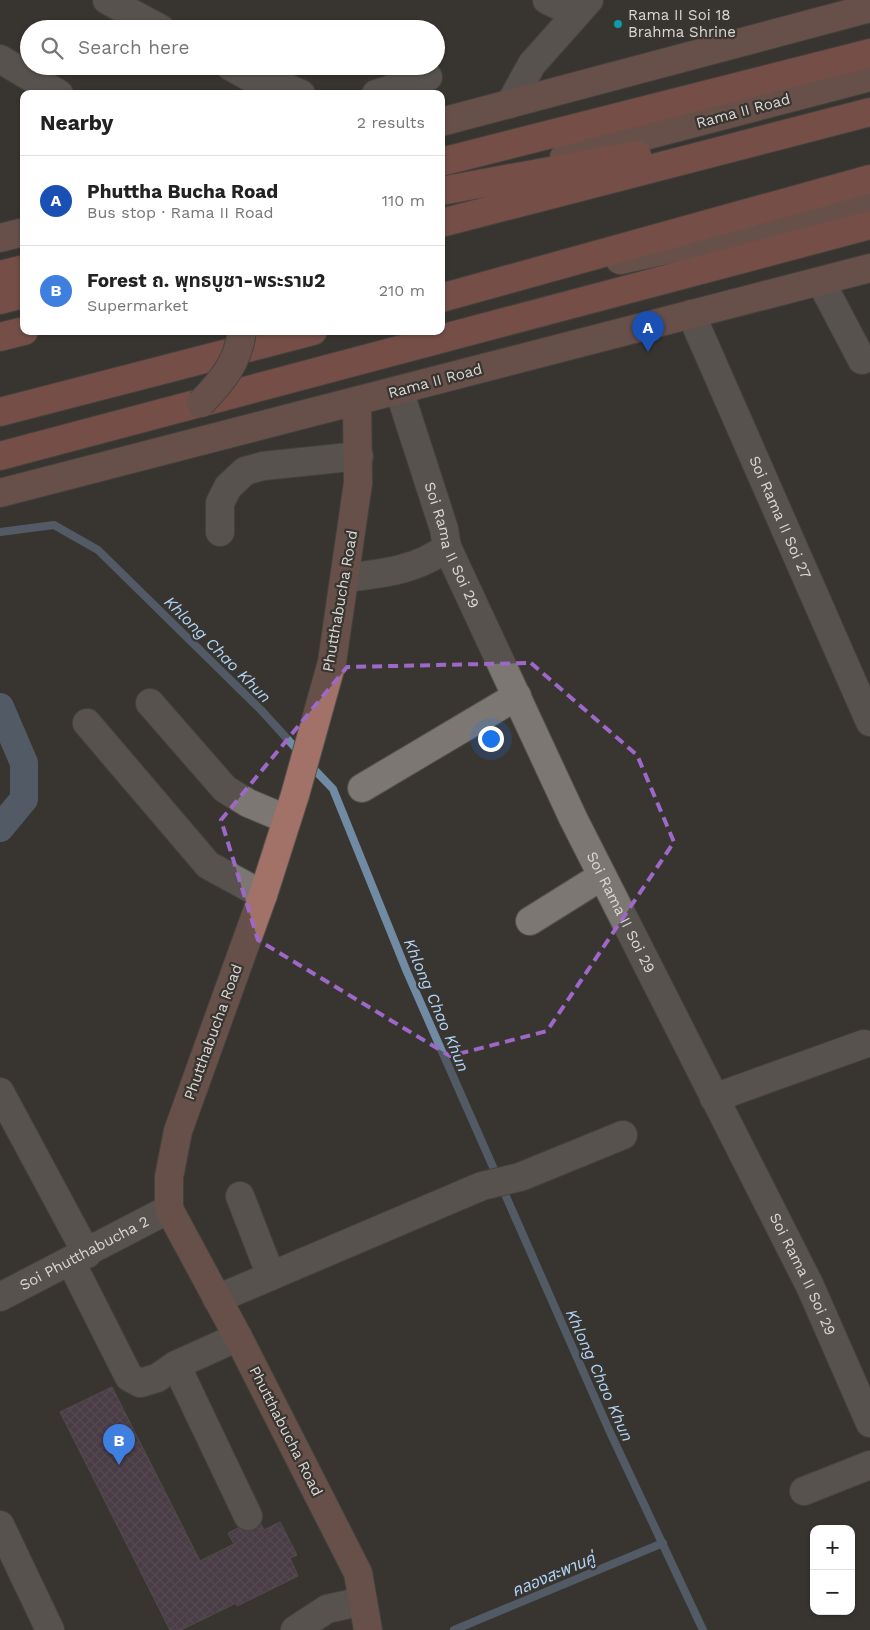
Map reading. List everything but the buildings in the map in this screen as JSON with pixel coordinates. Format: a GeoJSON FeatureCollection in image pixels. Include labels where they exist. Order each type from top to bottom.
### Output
{"type":"FeatureCollection","features":[{"type":"Feature","properties":{"kind":"highway"},"geometry":{"type":"LineString","coordinates":[[445,161],[870,53]]}},
{"type":"Feature","properties":{"kind":"highway"},"geometry":{"type":"LineString","coordinates":[[445,189],[816,123],[870,107]]}},
{"type":"Feature","properties":{"kind":"highway"},"geometry":{"type":"LineString","coordinates":[[445,222],[870,112]]}},
{"type":"Feature","properties":{"kind":"highway"},"geometry":{"type":"LineString","coordinates":[[445,278],[870,167]]}},
{"type":"Feature","properties":{"kind":"highway"},"geometry":{"type":"LineString","coordinates":[[445,297],[870,179]]}},
{"type":"Feature","properties":{"kind":"highway"},"geometry":{"type":"LineString","coordinates":[[0,456],[870,225]]}},
{"type":"Feature","properties":{"kind":"highway"},"geometry":{"type":"LineString","coordinates":[[0,275],[20,270]]}},
{"type":"Feature","properties":{"kind":"highway"},"geometry":{"type":"LineString","coordinates":[[0,300],[20,295]]}},
{"type":"Feature","properties":{"kind":"highway"},"geometry":{"type":"LineString","coordinates":[[0,337],[20,332]]}},
{"type":"Feature","properties":{"kind":"highway"},"geometry":{"type":"LineString","coordinates":[[6,404],[228,335]]}},
{"type":"Feature","properties":{"kind":"highway"},"geometry":{"type":"LineString","coordinates":[[6,404],[295,335]]}},
{"type":"Feature","properties":{"kind":"main road"},"geometry":{"type":"LineString","coordinates":[[445,121],[870,8]]}},
{"type":"Feature","properties":{"kind":"main road","name":"Rama II Road"},"geometry":{"type":"LineString","coordinates":[[445,189],[870,78]]}},
{"type":"Feature","properties":{"kind":"main road"},"geometry":{"type":"LineString","coordinates":[[445,297],[870,206]]}},
{"type":"Feature","properties":{"kind":"main road"},"geometry":{"type":"LineString","coordinates":[[0,238],[20,233]]}},
{"type":"Feature","properties":{"kind":"main road","name":"Rama II Road"},"geometry":{"type":"LineString","coordinates":[[11,491],[870,268]]}},
{"type":"Feature","properties":{"kind":"main road"},"geometry":{"type":"LineString","coordinates":[[201,403],[231,369],[240,345],[241,335]]}},
{"type":"Feature","properties":{"kind":"main road","name":"Phutthabucha Road"},"geometry":{"type":"LineString","coordinates":[[357,401],[358,484],[335,648],[291,807],[263,895],[178,1131],[169,1177],[169,1209],[238,1337],[358,1573],[368,1630]]}},
{"type":"Feature","properties":{"kind":"street"},"geometry":{"type":"LineString","coordinates":[[107,0],[144,20]]}},
{"type":"Feature","properties":{"kind":"street"},"geometry":{"type":"LineString","coordinates":[[547,0],[583,7]]}},
{"type":"Feature","properties":{"kind":"street"},"geometry":{"type":"LineString","coordinates":[[510,104],[532,64],[583,7]]}},
{"type":"Feature","properties":{"kind":"street"},"geometry":{"type":"LineString","coordinates":[[0,59],[20,71]]}},
{"type":"Feature","properties":{"kind":"street"},"geometry":{"type":"LineString","coordinates":[[27,75],[52,90]]}},
{"type":"Feature","properties":{"kind":"street"},"geometry":{"type":"LineString","coordinates":[[247,75],[254,79],[272,81],[292,90]]}},
{"type":"Feature","properties":{"kind":"street"},"geometry":{"type":"LineString","coordinates":[[388,90],[428,77]]}},
{"type":"Feature","properties":{"kind":"street"},"geometry":{"type":"LineString","coordinates":[[821,282],[862,360]]}},
{"type":"Feature","properties":{"kind":"street","name":"Soi Rama II Soi 27"},"geometry":{"type":"LineString","coordinates":[[691,314],[870,722]]}},
{"type":"Feature","properties":{"kind":"street","name":"Soi Rama II Soi 29"},"geometry":{"type":"LineString","coordinates":[[399,390],[444,529],[447,547],[602,876],[810,1286],[870,1423]]}},
{"type":"Feature","properties":{"kind":"street"},"geometry":{"type":"LineString","coordinates":[[220,532],[220,503],[228,487],[245,471],[263,466],[359,456]]}},
{"type":"Feature","properties":{"kind":"street"},"geometry":{"type":"LineString","coordinates":[[345,578],[392,572],[435,557],[447,547]]}},
{"type":"Feature","properties":{"kind":"street"},"geometry":{"type":"LineString","coordinates":[[362,788],[518,696]]}},
{"type":"Feature","properties":{"kind":"street"},"geometry":{"type":"LineString","coordinates":[[150,703],[225,789],[248,803],[291,807]]}},
{"type":"Feature","properties":{"kind":"street"},"geometry":{"type":"LineString","coordinates":[[87,723],[208,865],[263,895]]}},
{"type":"Feature","properties":{"kind":"street"},"geometry":{"type":"LineString","coordinates":[[530,921],[602,876]]}},
{"type":"Feature","properties":{"kind":"street"},"geometry":{"type":"LineString","coordinates":[[714,1098],[864,1044]]}},
{"type":"Feature","properties":{"kind":"street"},"geometry":{"type":"LineString","coordinates":[[0,1092],[79,1258],[129,1376],[140,1383],[157,1378],[176,1365],[238,1337]]}},
{"type":"Feature","properties":{"kind":"street"},"geometry":{"type":"LineString","coordinates":[[217,1299],[482,1186],[520,1177],[623,1135]]}},
{"type":"Feature","properties":{"kind":"street"},"geometry":{"type":"LineString","coordinates":[[240,1196],[271,1276]]}},
{"type":"Feature","properties":{"kind":"street","name":"Soi Phutthabucha 2"},"geometry":{"type":"LineString","coordinates":[[0,1297],[79,1258],[169,1209]]}},
{"type":"Feature","properties":{"kind":"street"},"geometry":{"type":"LineString","coordinates":[[176,1365],[248,1516]]}},
{"type":"Feature","properties":{"kind":"street"},"geometry":{"type":"LineString","coordinates":[[804,1491],[870,1465]]}},
{"type":"Feature","properties":{"kind":"street"},"geometry":{"type":"LineString","coordinates":[[0,1525],[50,1630]]}},
{"type":"Feature","properties":{"kind":"street"},"geometry":{"type":"LineString","coordinates":[[295,1630],[327,1609],[363,1601]]}},
{"type":"Feature","properties":{"kind":"highlighted area"},"geometry":{"type":"Polygon","coordinates":[[[531,663],[637,755],[674,842],[547,1031],[450,1056],[258,940],[221,820],[347,667],[531,663]]]}},
{"type":"Feature","properties":{"kind":"waterway","name":"Khlong Chao Khun"},"geometry":{"type":"LineString","coordinates":[[0,532],[54,525],[98,550],[261,710],[301,754]]}},
{"type":"Feature","properties":{"kind":"waterway"},"geometry":{"type":"LineString","coordinates":[[0,707],[24,763],[24,799],[0,828]]}},
{"type":"Feature","properties":{"kind":"waterway","name":"Khlong Chao Khun"},"geometry":{"type":"LineString","coordinates":[[310,765],[333,789],[407,972],[609,1430],[703,1630]]}},
{"type":"Feature","properties":{"kind":"waterway","name":"คลองสะพานคู่"},"geometry":{"type":"LineString","coordinates":[[454,1630],[663,1543]]}},
{"type":"Feature","properties":{"kind":"place","name":"Rama II Soi 18 Brahma Shrine"},"geometry":{"type":"Point","coordinates":[618,24]}},
{"type":"Feature","properties":{"kind":"place","name":"Phuttha Bucha Road"},"geometry":{"type":"Point","coordinates":[648,352]}},
{"type":"Feature","properties":{"kind":"place","name":"Forest ถ. พุทธบูชา-พระราม2"},"geometry":{"type":"Point","coordinates":[119,1465]}}]}
